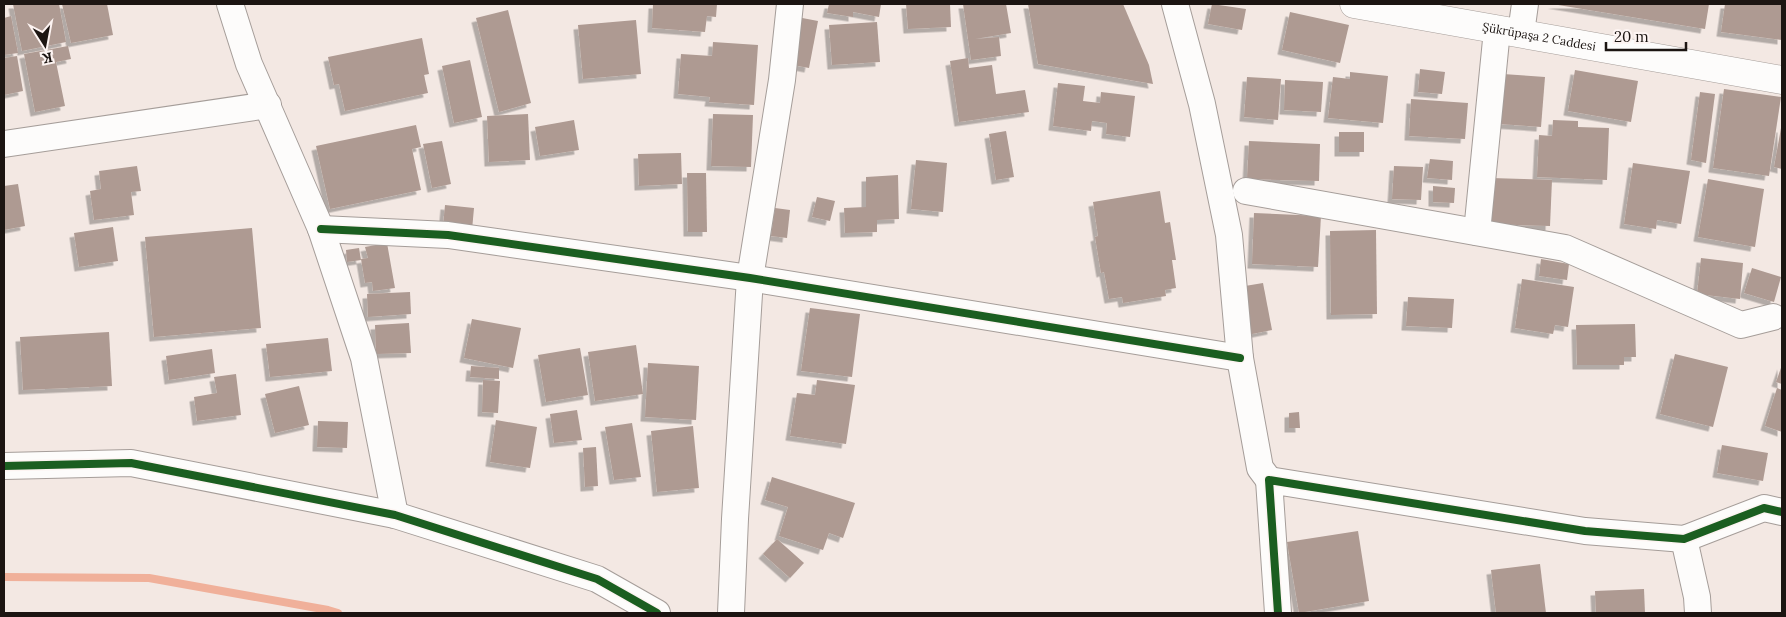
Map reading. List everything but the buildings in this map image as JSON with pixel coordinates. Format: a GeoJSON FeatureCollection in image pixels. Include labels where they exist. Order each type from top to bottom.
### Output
{"type":"FeatureCollection","features":[{"type":"Feature","properties":{"kind":"main road","name":"Şükrüpaşa 2 Caddesi"},"geometry":{"type":"LineString","coordinates":[[1354,4],[1782,80]]}},
{"type":"Feature","properties":{"kind":"street"},"geometry":{"type":"LineString","coordinates":[[230,4],[249,64],[321,229],[364,358],[395,515]]}},
{"type":"Feature","properties":{"kind":"street"},"geometry":{"type":"LineString","coordinates":[[731,613],[750,278],[782,80],[790,4]]}},
{"type":"Feature","properties":{"kind":"street"},"geometry":{"type":"LineString","coordinates":[[1175,4],[1202,104],[1229,235],[1240,358],[1260,468],[1269,480],[1278,613]]}},
{"type":"Feature","properties":{"kind":"street"},"geometry":{"type":"LineString","coordinates":[[1477,232],[1509,31],[1525,4]]}},
{"type":"Feature","properties":{"kind":"street"},"geometry":{"type":"LineString","coordinates":[[4,144],[268,105]]}},
{"type":"Feature","properties":{"kind":"street"},"geometry":{"type":"LineString","coordinates":[[1246,191],[1565,248],[1741,325],[1773,317]]}},
{"type":"Feature","properties":{"kind":"street"},"geometry":{"type":"LineString","coordinates":[[321,229],[448,235],[750,278],[1240,358]]}},
{"type":"Feature","properties":{"kind":"street"},"geometry":{"type":"LineString","coordinates":[[4,466],[131,463],[395,515],[597,580],[657,613]]}},
{"type":"Feature","properties":{"kind":"street"},"geometry":{"type":"LineString","coordinates":[[1269,480],[1585,531],[1684,539],[1764,508],[1782,512]]}},
{"type":"Feature","properties":{"kind":"street"},"geometry":{"type":"LineString","coordinates":[[1684,539],[1697,597],[1698,613]]}},
{"type":"Feature","properties":{"kind":"waterway"},"geometry":{"type":"LineString","coordinates":[[4,577],[149,578],[338,613]]}},
{"type":"Feature","properties":{"kind":"cycle path"},"geometry":{"type":"LineString","coordinates":[[321,229],[448,235],[750,278],[1240,358]]}},
{"type":"Feature","properties":{"kind":"cycle path"},"geometry":{"type":"LineString","coordinates":[[4,466],[131,463],[395,515],[597,579],[657,613]]}},
{"type":"Feature","properties":{"kind":"cycle path"},"geometry":{"type":"LineString","coordinates":[[1278,613],[1269,480],[1585,531],[1684,539],[1764,508],[1782,512]]}}]}
